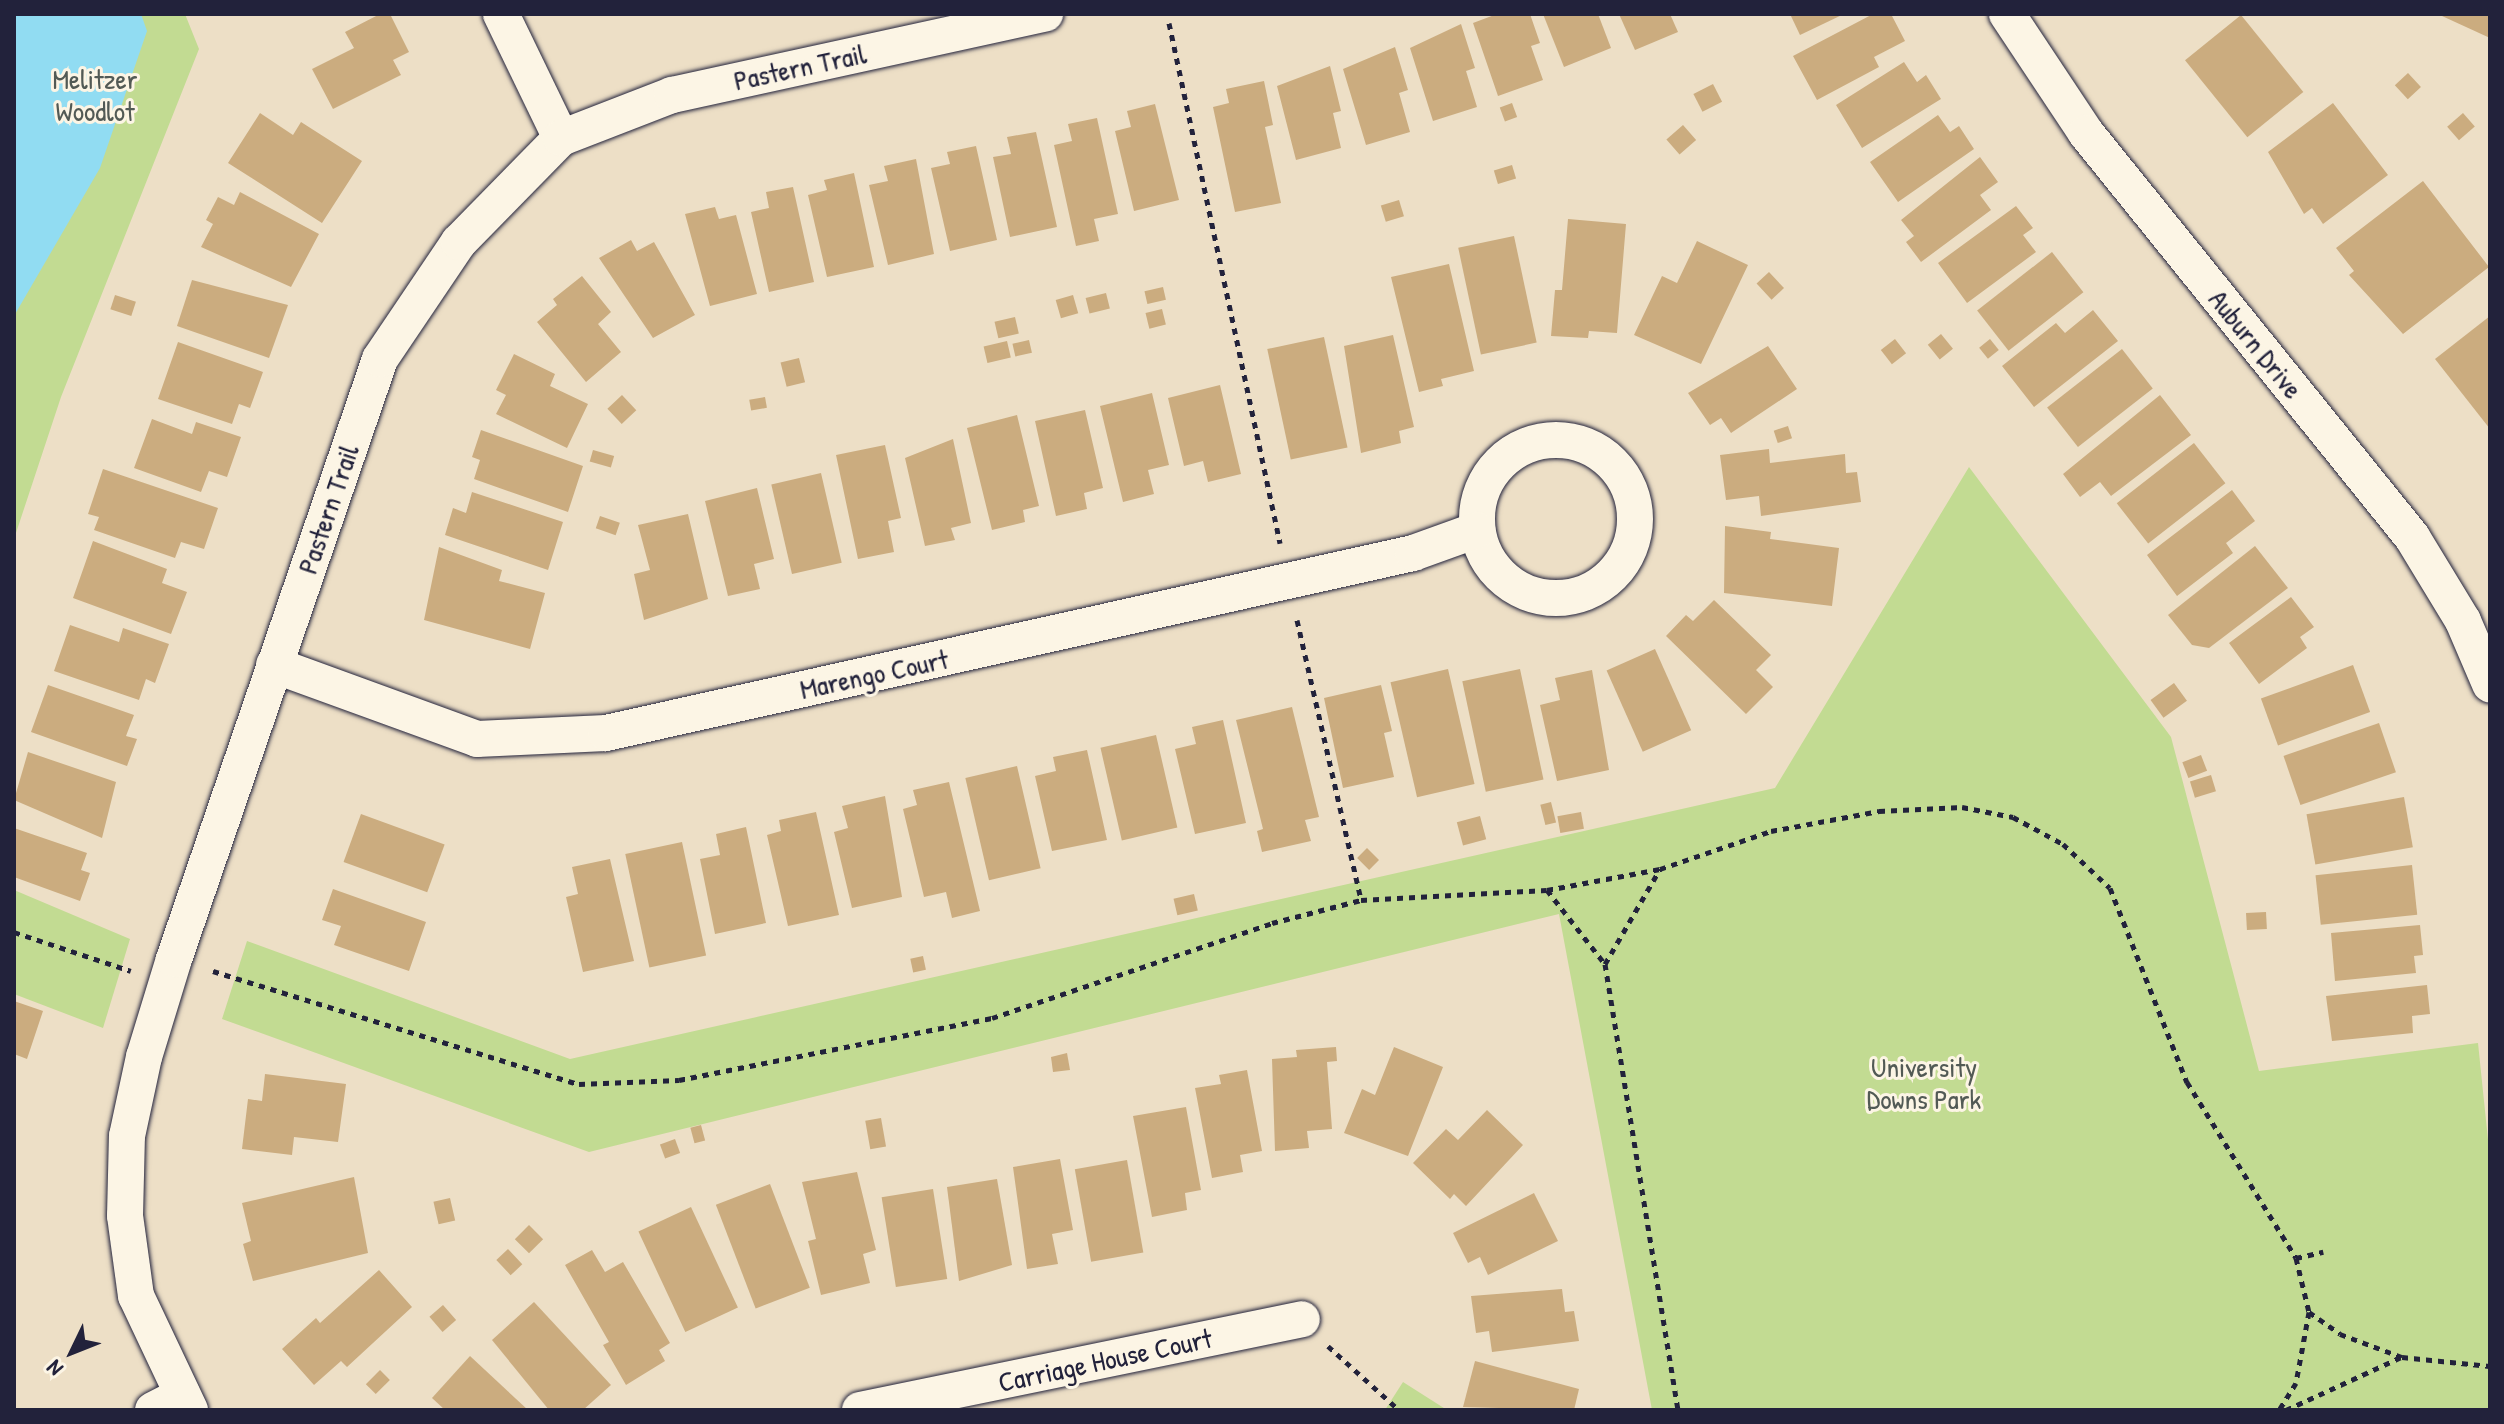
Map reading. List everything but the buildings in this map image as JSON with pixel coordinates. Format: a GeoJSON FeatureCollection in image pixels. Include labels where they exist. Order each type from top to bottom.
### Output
{"type":"FeatureCollection","features":[{"type":"Feature","properties":{"kind":"street"},"geometry":{"type":"LineString","coordinates":[[501,14],[561,138]]}},
{"type":"Feature","properties":{"kind":"street","name":"Pastern Trail"},"geometry":{"type":"LineString","coordinates":[[175,1405],[136,1296],[125,1216],[127,1136],[144,1057],[174,959],[380,359],[459,242],[561,138],[672,95],[1045,14]]}},
{"type":"Feature","properties":{"kind":"street","name":"Auburn Drive"},"geometry":{"type":"LineString","coordinates":[[2007,14],[2086,133],[2412,537],[2463,621],[2490,684]]}},
{"type":"Feature","properties":{"kind":"street"},"geometry":{"type":"LineString","coordinates":[[1565,439],[1590,448],[1618,470],[1631,496],[1635,525],[1628,551],[1601,584],[1575,596],[1548,598],[1512,585],[1492,566],[1477,530],[1484,483],[1509,454],[1534,442],[1565,439]]}},
{"type":"Feature","properties":{"kind":"street","name":"Marengo Court"},"geometry":{"type":"LineString","coordinates":[[274,665],[477,739],[606,733],[1344,570],[1413,553],[1477,530]]}},
{"type":"Feature","properties":{"kind":"street","name":"Carriage House Court"},"geometry":{"type":"LineString","coordinates":[[860,1410],[1302,1319]]}},
{"type":"Feature","properties":{"kind":"path"},"geometry":{"type":"LineString","coordinates":[[1169,23],[1282,552]]}},
{"type":"Feature","properties":{"kind":"path"},"geometry":{"type":"LineString","coordinates":[[1295,614],[1361,900]]}},
{"type":"Feature","properties":{"kind":"path"},"geometry":{"type":"LineString","coordinates":[[213,971],[579,1084],[679,1080],[992,1018],[1272,923],[1361,900],[1547,890],[1660,869],[1771,831],[1879,811],[1962,807],[2013,817],[2063,844],[2110,888],[2187,1082],[2296,1258],[2309,1312],[2296,1383],[2279,1410]]}},
{"type":"Feature","properties":{"kind":"path"},"geometry":{"type":"LineString","coordinates":[[1605,964],[1660,869]]}},
{"type":"Feature","properties":{"kind":"path"},"geometry":{"type":"LineString","coordinates":[[1547,890],[1605,964],[1678,1410]]}},
{"type":"Feature","properties":{"kind":"path"},"geometry":{"type":"LineString","coordinates":[[14,932],[135,972]]}},
{"type":"Feature","properties":{"kind":"path"},"geometry":{"type":"LineString","coordinates":[[2296,1258],[2323,1252]]}},
{"type":"Feature","properties":{"kind":"path"},"geometry":{"type":"LineString","coordinates":[[2309,1312],[2340,1334],[2402,1357],[2490,1366]]}},
{"type":"Feature","properties":{"kind":"path"},"geometry":{"type":"LineString","coordinates":[[1302,1319],[1373,1391],[1399,1410]]}},
{"type":"Feature","properties":{"kind":"path"},"geometry":{"type":"LineString","coordinates":[[2286,1410],[2402,1357]]}},
{"type":"Feature","properties":{"kind":"green space","name":"Melitzer Woodlot"},"geometry":{"type":"Polygon","coordinates":[[[14,14],[185,14],[199,49],[61,397],[14,539],[14,14]]]}},
{"type":"Feature","properties":{"kind":"green space","name":"University Downs Park"},"geometry":{"type":"Polygon","coordinates":[[[1969,467],[2171,737],[2259,1071],[2478,1043],[2490,1159],[2490,1410],[1652,1410],[1559,914],[589,1152],[222,1019],[247,941],[570,1059],[1775,788],[1969,467]]]}},
{"type":"Feature","properties":{"kind":"green space"},"geometry":{"type":"Polygon","coordinates":[[[14,890],[130,939],[103,1028],[14,994],[14,890]]]}},
{"type":"Feature","properties":{"kind":"green space"},"geometry":{"type":"Polygon","coordinates":[[[1403,1382],[1447,1410],[1385,1410],[1403,1382]]]}},
{"type":"Feature","properties":{"kind":"water"},"geometry":{"type":"Polygon","coordinates":[[[14,14],[141,14],[147,31],[100,168],[14,316],[14,14]]]}}]}
